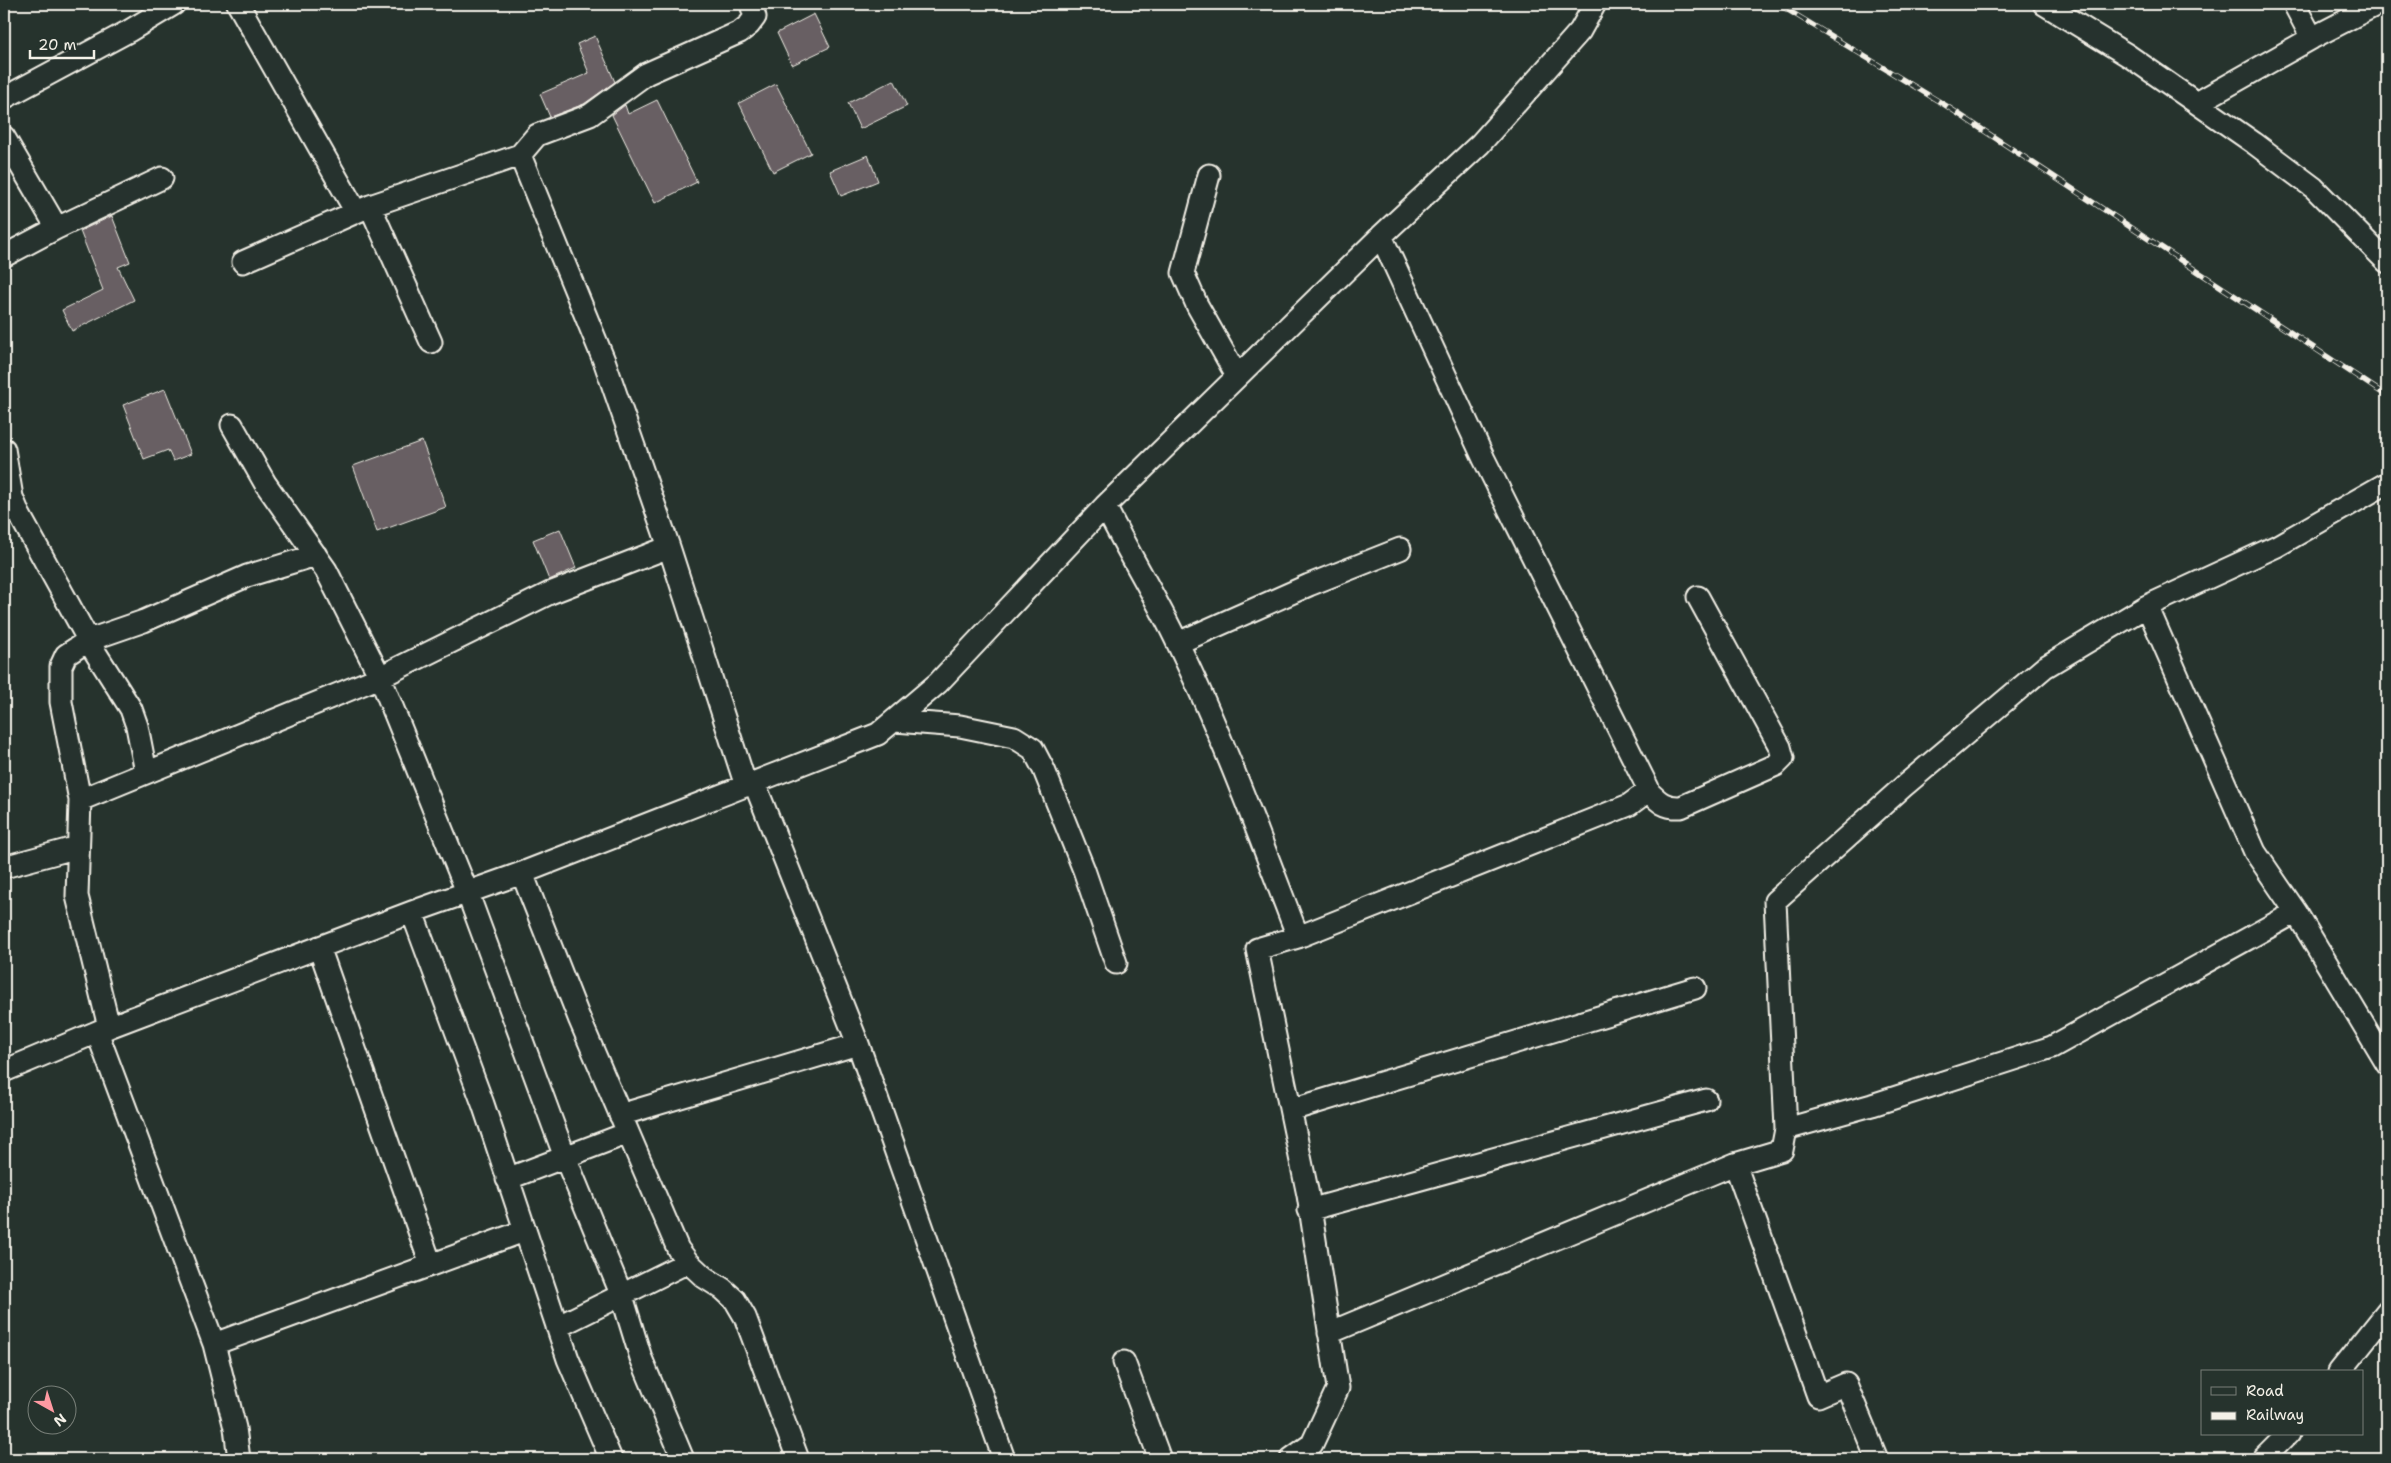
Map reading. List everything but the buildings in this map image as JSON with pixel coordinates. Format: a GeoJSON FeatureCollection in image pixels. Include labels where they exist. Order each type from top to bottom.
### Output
{"type":"FeatureCollection","features":[{"type":"Feature","properties":{"kind":"street"},"geometry":{"type":"LineString","coordinates":[[4,98],[129,31],[174,4]]}},
{"type":"Feature","properties":{"kind":"street"},"geometry":{"type":"LineString","coordinates":[[238,4],[363,209],[431,342]]}},
{"type":"Feature","properties":{"kind":"street"},"geometry":{"type":"LineString","coordinates":[[243,262],[363,209],[520,155],[537,135],[590,115],[646,74],[740,32],[755,17],[752,4]]}},
{"type":"Feature","properties":{"kind":"street"},"geometry":{"type":"LineString","coordinates":[[4,1071],[103,1030],[412,912],[468,894],[878,734],[895,722],[938,683],[1105,506],[1381,236],[1480,144],[1580,31],[1595,4]]}},
{"type":"Feature","properties":{"kind":"street"},"geometry":{"type":"LineString","coordinates":[[2044,4],[2128,56],[2197,103],[2314,188],[2387,262]]}},
{"type":"Feature","properties":{"kind":"street"},"geometry":{"type":"LineString","coordinates":[[2294,4],[2312,38]]}},
{"type":"Feature","properties":{"kind":"street"},"geometry":{"type":"LineString","coordinates":[[2197,103],[2312,38],[2378,4]]}},
{"type":"Feature","properties":{"kind":"street"},"geometry":{"type":"LineString","coordinates":[[4,137],[57,228]]}},
{"type":"Feature","properties":{"kind":"street"},"geometry":{"type":"LineString","coordinates":[[520,155],[604,363],[750,784],[858,1044],[1004,1459]]}},
{"type":"Feature","properties":{"kind":"street"},"geometry":{"type":"LineString","coordinates":[[1209,174],[1184,273],[1197,305],[1237,376]]}},
{"type":"Feature","properties":{"kind":"street"},"geometry":{"type":"LineString","coordinates":[[4,256],[57,228],[162,178]]}},
{"type":"Feature","properties":{"kind":"street"},"geometry":{"type":"LineString","coordinates":[[1381,236],[1484,459],[1647,784],[1648,791],[1662,805],[1670,808],[1681,807],[1776,765],[1782,758],[1780,747],[1698,597]]}},
{"type":"Feature","properties":{"kind":"street"},"geometry":{"type":"LineString","coordinates":[[232,424],[265,483],[316,555],[340,593],[380,677],[468,894],[565,1157],[622,1296],[641,1358],[683,1459]]}},
{"type":"Feature","properties":{"kind":"street"},"geometry":{"type":"LineString","coordinates":[[4,449],[12,497],[18,514],[89,640],[131,709],[137,726],[146,772]]}},
{"type":"Feature","properties":{"kind":"street"},"geometry":{"type":"LineString","coordinates":[[1329,1333],[1736,1164],[1782,1150],[1786,1129],[1775,901],[1904,786],[2045,668],[2147,606],[2277,546],[2387,483]]}},
{"type":"Feature","properties":{"kind":"street"},"geometry":{"type":"LineString","coordinates":[[1105,506],[1131,559],[1178,643],[1238,779],[1298,937]]}},
{"type":"Feature","properties":{"kind":"street"},"geometry":{"type":"LineString","coordinates":[[80,800],[380,677],[550,592],[669,547]]}},
{"type":"Feature","properties":{"kind":"street"},"geometry":{"type":"LineString","coordinates":[[1178,643],[1309,585],[1400,549]]}},
{"type":"Feature","properties":{"kind":"street"},"geometry":{"type":"LineString","coordinates":[[239,1459],[235,1428],[214,1344],[103,1030],[77,896],[80,800],[61,702],[60,666],[66,655],[89,640],[144,621],[247,576],[316,555]]}},
{"type":"Feature","properties":{"kind":"street"},"geometry":{"type":"LineString","coordinates":[[2147,606],[2255,852],[2296,912],[2387,1064]]}},
{"type":"Feature","properties":{"kind":"street"},"geometry":{"type":"LineString","coordinates":[[895,722],[969,728],[1014,737],[1033,749],[1044,770],[1080,860],[1116,963]]}},
{"type":"Feature","properties":{"kind":"street"},"geometry":{"type":"LineString","coordinates":[[1292,1459],[1312,1444],[1338,1388],[1291,1110],[1257,949],[1298,937],[1629,805],[1648,791]]}},
{"type":"Feature","properties":{"kind":"street"},"geometry":{"type":"LineString","coordinates":[[4,867],[78,847]]}},
{"type":"Feature","properties":{"kind":"street"},"geometry":{"type":"LineString","coordinates":[[522,873],[579,1018],[678,1249],[688,1262],[735,1300],[744,1317],[798,1459]]}},
{"type":"Feature","properties":{"kind":"street"},"geometry":{"type":"LineString","coordinates":[[412,912],[483,1104],[568,1359],[611,1459]]}},
{"type":"Feature","properties":{"kind":"street"},"geometry":{"type":"LineString","coordinates":[[1786,1129],[1872,1106],[2052,1047],[2296,912]]}},
{"type":"Feature","properties":{"kind":"street"},"geometry":{"type":"LineString","coordinates":[[319,947],[431,1265]]}},
{"type":"Feature","properties":{"kind":"street"},"geometry":{"type":"LineString","coordinates":[[1291,1110],[1695,988]]}},
{"type":"Feature","properties":{"kind":"street"},"geometry":{"type":"LineString","coordinates":[[507,1179],[565,1157],[624,1124],[858,1044]]}},
{"type":"Feature","properties":{"kind":"street"},"geometry":{"type":"LineString","coordinates":[[1309,1210],[1706,1100]]}},
{"type":"Feature","properties":{"kind":"street"},"geometry":{"type":"LineString","coordinates":[[1736,1164],[1818,1396],[1846,1384],[1878,1459]]}},
{"type":"Feature","properties":{"kind":"street"},"geometry":{"type":"LineString","coordinates":[[214,1344],[524,1231]]}},
{"type":"Feature","properties":{"kind":"street"},"geometry":{"type":"LineString","coordinates":[[557,1327],[688,1262]]}},
{"type":"Feature","properties":{"kind":"street"},"geometry":{"type":"LineString","coordinates":[[2341,1370],[2387,1312]]}},
{"type":"Feature","properties":{"kind":"street"},"geometry":{"type":"LineString","coordinates":[[1124,1362],[1160,1459]]}},
{"type":"Feature","properties":{"kind":"street"},"geometry":{"type":"LineString","coordinates":[[2263,1459],[2286,1436]]}},
{"type":"Feature","properties":{"kind":"railway"},"geometry":{"type":"LineString","coordinates":[[1778,4],[1945,105],[2387,396]]}}]}
